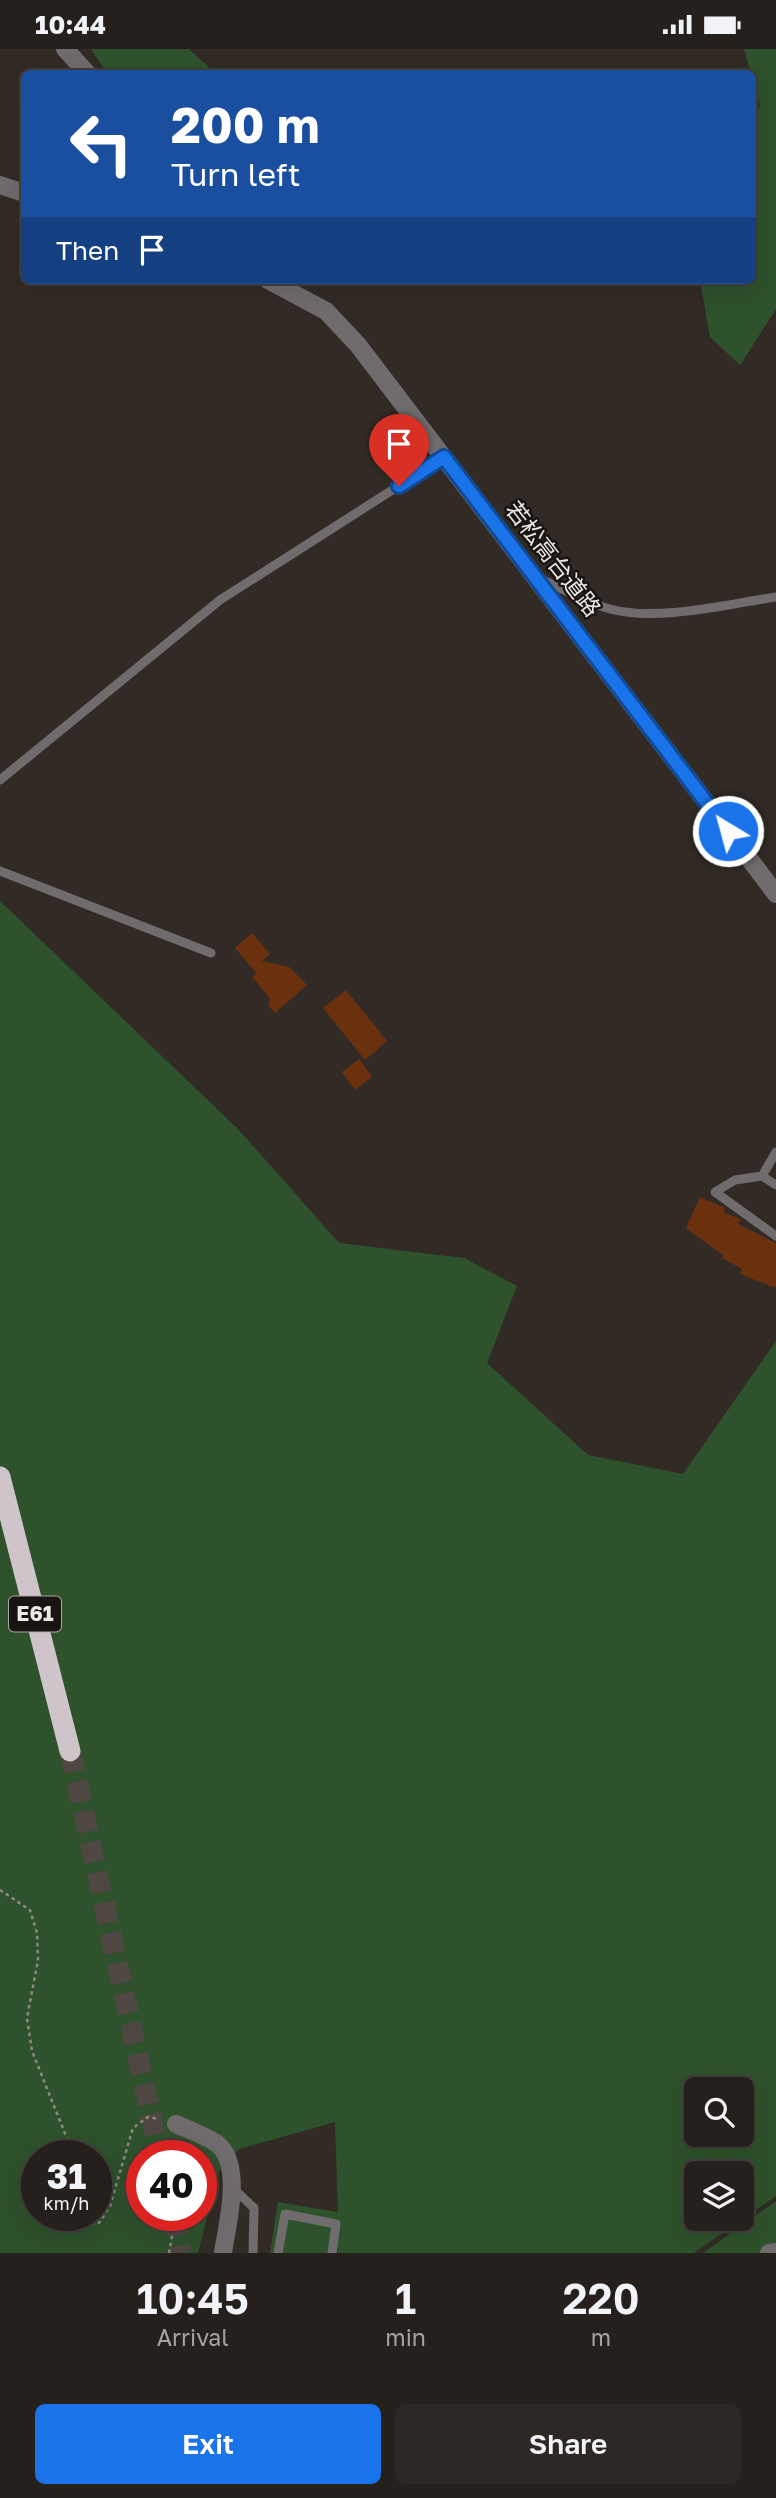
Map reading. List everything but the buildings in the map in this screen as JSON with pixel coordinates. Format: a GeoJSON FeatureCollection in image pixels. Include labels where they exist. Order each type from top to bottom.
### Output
{"type":"FeatureCollection","features":[{"type":"Feature","properties":{"kind":"highway","name":"E61"},"geometry":{"type":"LineString","coordinates":[[0,1477],[70,1751]]}},
{"type":"Feature","properties":{"kind":"street"},"geometry":{"type":"LineString","coordinates":[[65,49],[84,70]]}},
{"type":"Feature","properties":{"kind":"street"},"geometry":{"type":"LineString","coordinates":[[0,184],[21,192]]}},
{"type":"Feature","properties":{"kind":"street","name":"若松高台道路"},"geometry":{"type":"LineString","coordinates":[[275,284],[326,311],[358,345],[776,894]]}},
{"type":"Feature","properties":{"kind":"street"},"geometry":{"type":"LineString","coordinates":[[177,2124],[219,2145],[230,2168],[233,2187],[223,2253]]}},
{"type":"Feature","properties":{"kind":"street"},"geometry":{"type":"LineString","coordinates":[[769,2253],[776,2252]]}},
{"type":"Feature","properties":{"kind":"lane"},"geometry":{"type":"LineString","coordinates":[[0,780],[220,600],[444,457]]}},
{"type":"Feature","properties":{"kind":"lane"},"geometry":{"type":"LineString","coordinates":[[537,577],[610,609],[636,612],[664,612],[776,597]]}},
{"type":"Feature","properties":{"kind":"lane"},"geometry":{"type":"LineString","coordinates":[[0,871],[211,953]]}},
{"type":"Feature","properties":{"kind":"lane"},"geometry":{"type":"LineString","coordinates":[[762,1176],[776,1152]]}},
{"type":"Feature","properties":{"kind":"lane"},"geometry":{"type":"LineString","coordinates":[[776,1185],[762,1176],[735,1180],[715,1192],[776,1236]]}},
{"type":"Feature","properties":{"kind":"lane"},"geometry":{"type":"LineString","coordinates":[[233,2187],[254,2209],[253,2253]]}},
{"type":"Feature","properties":{"kind":"lane"},"geometry":{"type":"LineString","coordinates":[[278,2253],[285,2214],[337,2224],[332,2253]]}},
{"type":"Feature","properties":{"kind":"path"},"geometry":{"type":"LineString","coordinates":[[0,1890],[30,1910],[37,1933],[37,1960],[27,2018],[32,2051],[68,2140]]}},
{"type":"Feature","properties":{"kind":"path"},"geometry":{"type":"LineString","coordinates":[[112,2199],[133,2128],[148,2117],[177,2124]]}},
{"type":"Feature","properties":{"kind":"path"},"geometry":{"type":"LineString","coordinates":[[169,2253],[173,2231]]}},
{"type":"Feature","properties":{"kind":"green space"},"geometry":{"type":"Polygon","coordinates":[[[91,49],[189,49],[212,70],[105,70],[91,49]]]}},
{"type":"Feature","properties":{"kind":"green space"},"geometry":{"type":"Polygon","coordinates":[[[744,49],[776,49],[776,309],[740,365],[710,337],[701,286],[756,284],[756,118],[760,106],[756,92],[756,70],[750,70],[744,49]]]}},
{"type":"Feature","properties":{"kind":"green space"},"geometry":{"type":"Polygon","coordinates":[[[0,901],[238,1129],[339,1243],[464,1258],[517,1286],[487,1363],[588,1455],[683,1474],[776,1341],[776,2196],[754,2211],[754,2161],[684,2161],[684,2231],[726,2231],[694,2253],[338,2253],[338,2249],[337,2253],[270,2253],[278,2202],[338,2212],[335,2122],[239,2149],[219,2171],[217,2179],[217,2140],[126,2140],[126,2231],[204,2231],[198,2253],[0,2253],[0,901]]]}},
{"type":"Feature","properties":{"kind":"green space"},"geometry":{"type":"Polygon","coordinates":[[[776,2201],[776,2253],[703,2253],[734,2231],[754,2231],[754,2217],[776,2201]]]}},
{"type":"Feature","properties":{"kind":"tunnel"},"geometry":{"type":"LineString","coordinates":[[70,1751],[156,2140]]}},
{"type":"Feature","properties":{"kind":"tunnel"},"geometry":{"type":"LineString","coordinates":[[176,2231],[181,2253]]}},
{"type":"Feature","properties":{"kind":"route"},"geometry":{"type":"LineString","coordinates":[[399,486],[444,457],[728,831]]}}]}
